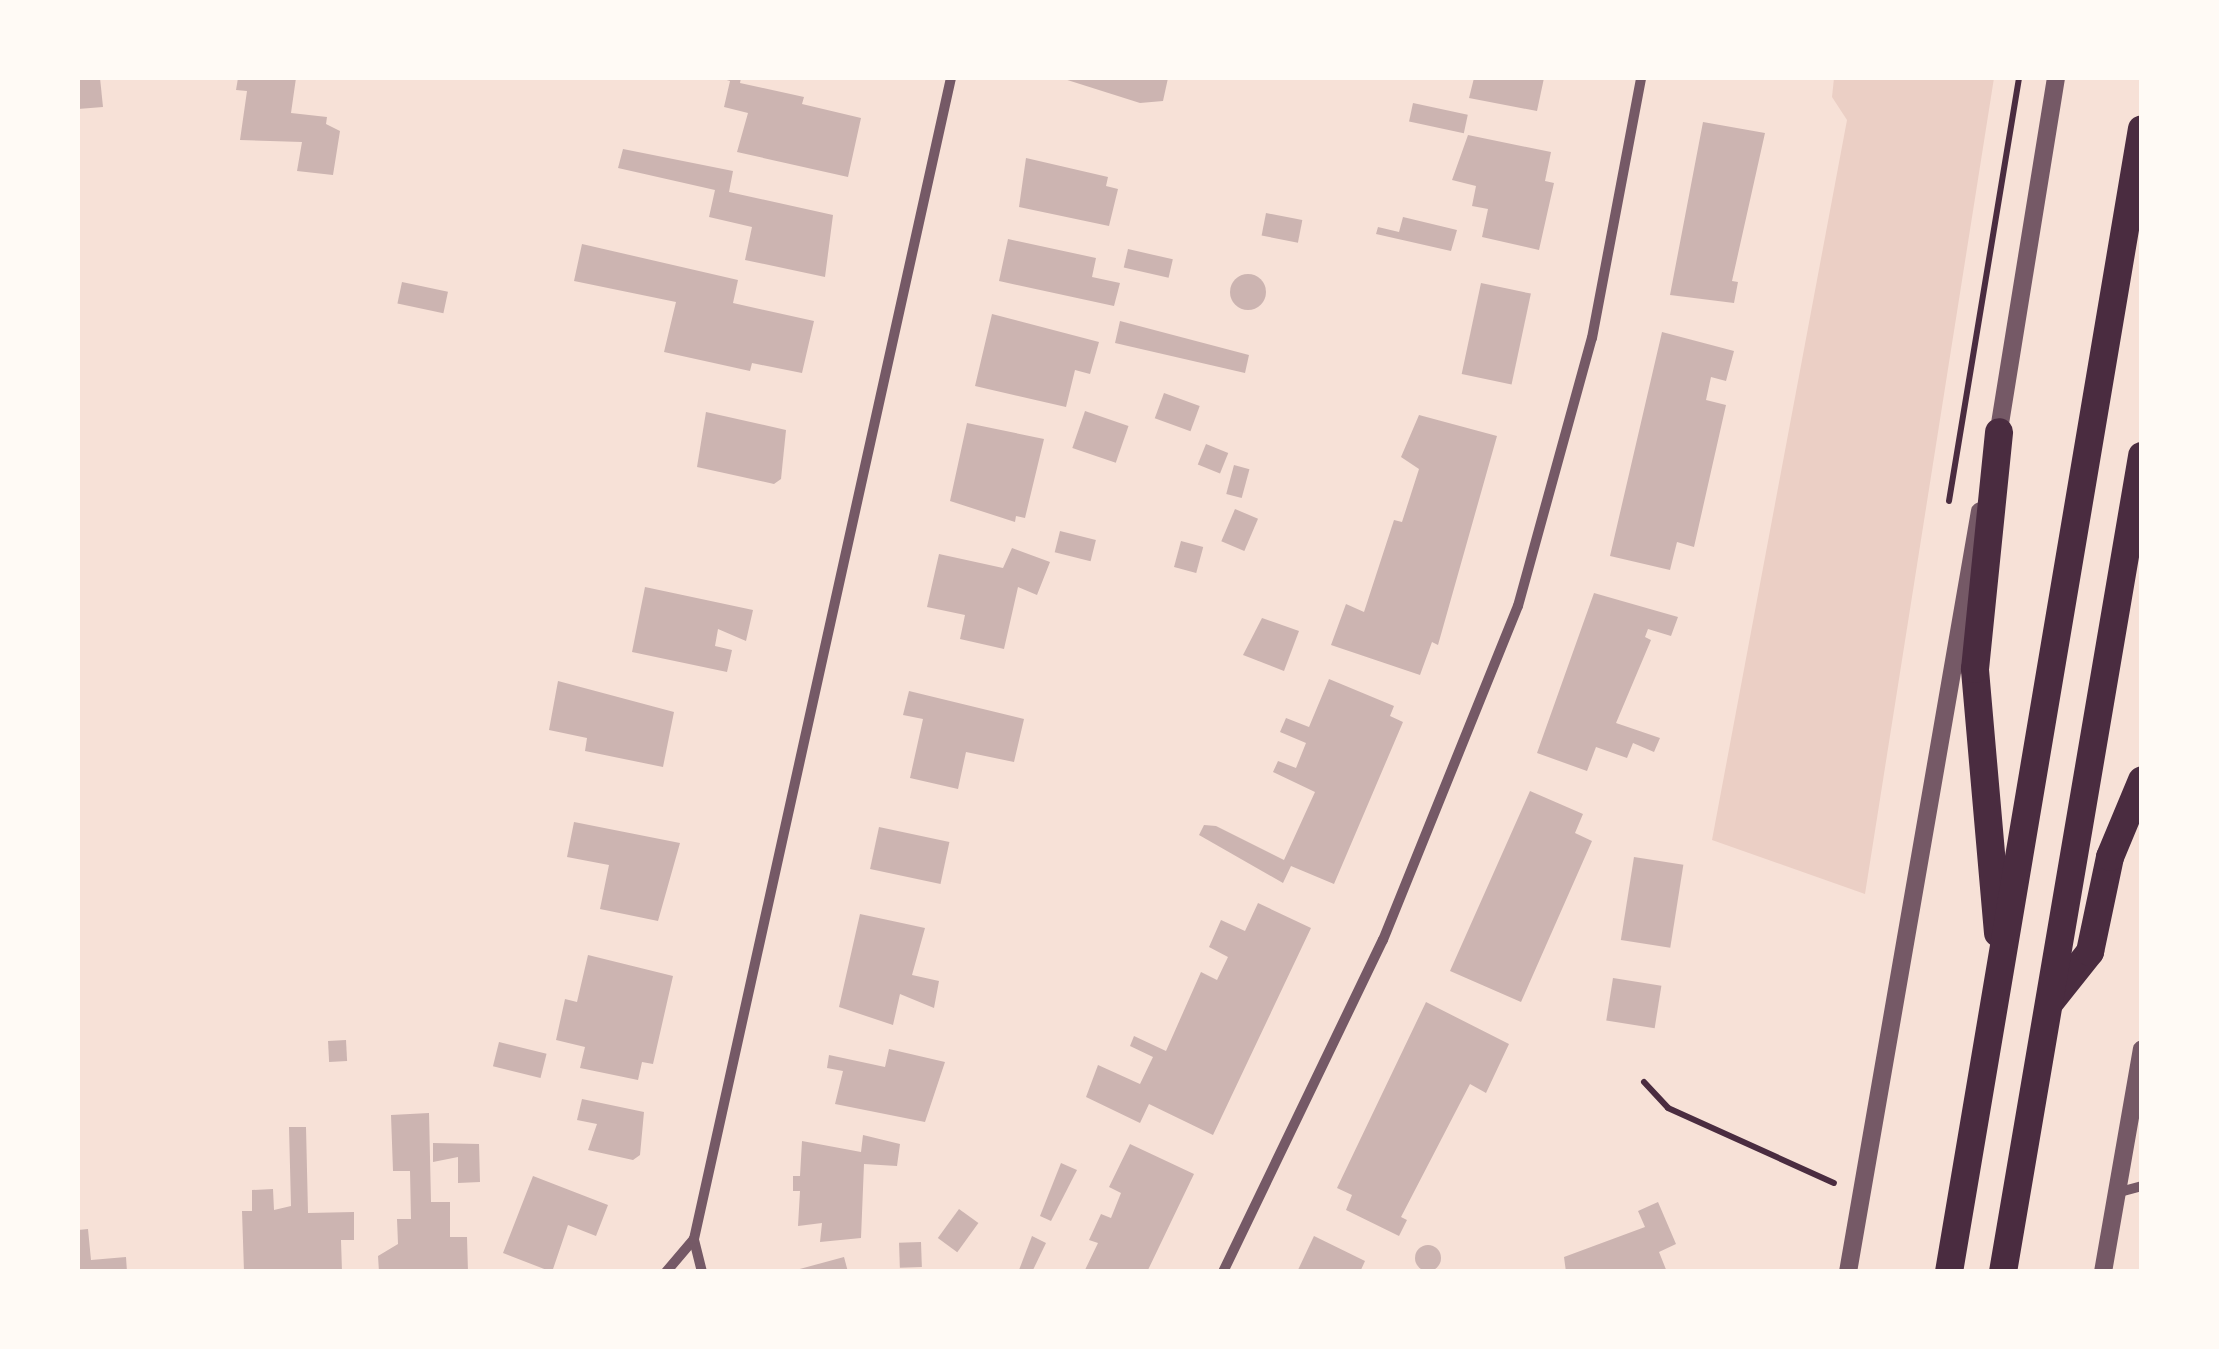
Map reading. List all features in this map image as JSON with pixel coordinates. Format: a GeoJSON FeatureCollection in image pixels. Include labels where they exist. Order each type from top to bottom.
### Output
{"type":"FeatureCollection","features":[{"type":"Feature","properties":{"kind":"highway"},"geometry":{"type":"LineString","coordinates":[[1949,1272],[2142,129]]}},
{"type":"Feature","properties":{"kind":"highway"},"geometry":{"type":"LineString","coordinates":[[1999,432],[1975,668],[1984,827],[2002,962]]}},
{"type":"Feature","properties":{"kind":"highway"},"geometry":{"type":"LineString","coordinates":[[2003,1272],[2142,456]]}},
{"type":"Feature","properties":{"kind":"highway"},"geometry":{"type":"LineString","coordinates":[[2047,1006],[2090,952],[2110,857],[2142,780]]}},
{"type":"Feature","properties":{"kind":"street"},"geometry":{"type":"LineString","coordinates":[[702,1272],[694,1239],[952,78]]}},
{"type":"Feature","properties":{"kind":"street"},"geometry":{"type":"LineString","coordinates":[[1223,1272],[1383,940],[1518,606],[1592,338],[1641,78]]}},
{"type":"Feature","properties":{"kind":"street"},"geometry":{"type":"LineString","coordinates":[[1848,1272],[1972,545],[1999,432],[2056,78]]}},
{"type":"Feature","properties":{"kind":"street"},"geometry":{"type":"LineString","coordinates":[[2103,1272],[2142,1050]]}},
{"type":"Feature","properties":{"kind":"street"},"geometry":{"type":"LineString","coordinates":[[2116,1193],[2142,1186]]}},
{"type":"Feature","properties":{"kind":"street"},"geometry":{"type":"LineString","coordinates":[[666,1272],[694,1239]]}},
{"type":"Feature","properties":{"kind":"path"},"geometry":{"type":"LineString","coordinates":[[1644,1082],[1668,1108],[1834,1183]]}},
{"type":"Feature","properties":{"kind":"shaded area"},"geometry":{"type":"Polygon","coordinates":[[[1834,78],[1994,78],[1865,894],[1712,840],[1847,120],[1832,97],[1834,78]]]}},
{"type":"Feature","properties":{"kind":"building"},"geometry":{"type":"Polygon","coordinates":[[[78,78],[100,78],[103,107],[78,109],[78,78]]]}},
{"type":"Feature","properties":{"kind":"building"},"geometry":{"type":"Polygon","coordinates":[[[238,78],[296,78],[291,113],[327,117],[326,124],[340,131],[333,175],[297,171],[302,142],[240,140],[247,91],[236,90],[238,78]]]}},
{"type":"Feature","properties":{"kind":"building"},"geometry":{"type":"Polygon","coordinates":[[[720,78],[741,78],[740,83],[804,97],[802,104],[861,118],[848,177],[737,152],[748,113],[724,107],[730,81],[720,78]]]}},
{"type":"Feature","properties":{"kind":"building"},"geometry":{"type":"Polygon","coordinates":[[[1061,78],[1168,78],[1163,101],[1140,103],[1061,78]]]}},
{"type":"Feature","properties":{"kind":"building"},"geometry":{"type":"Polygon","coordinates":[[[1474,78],[1544,78],[1537,111],[1469,98],[1474,78]]]}},
{"type":"Feature","properties":{"kind":"building"},"geometry":{"type":"Polygon","coordinates":[[[1413,103],[1468,115],[1464,133],[1409,122],[1413,103]]]}},
{"type":"Feature","properties":{"kind":"building"},"geometry":{"type":"Polygon","coordinates":[[[1703,122],[1765,133],[1732,281],[1738,282],[1734,303],[1670,295],[1703,122]]]}},
{"type":"Feature","properties":{"kind":"building"},"geometry":{"type":"Polygon","coordinates":[[[1468,135],[1551,152],[1545,181],[1554,183],[1539,250],[1482,237],[1488,209],[1472,206],[1476,186],[1452,180],[1468,135]]]}},
{"type":"Feature","properties":{"kind":"building"},"geometry":{"type":"Polygon","coordinates":[[[623,149],[733,171],[729,192],[833,215],[825,277],[745,260],[752,227],[709,217],[715,190],[618,168],[623,149]]]}},
{"type":"Feature","properties":{"kind":"building"},"geometry":{"type":"Polygon","coordinates":[[[1026,158],[1108,177],[1106,186],[1118,189],[1109,226],[1019,207],[1026,158]]]}},
{"type":"Feature","properties":{"kind":"building"},"geometry":{"type":"Polygon","coordinates":[[[1266,213],[1302,220],[1298,243],[1262,236],[1266,213]]]}},
{"type":"Feature","properties":{"kind":"building"},"geometry":{"type":"Polygon","coordinates":[[[1403,217],[1457,230],[1451,251],[1376,234],[1378,227],[1399,232],[1403,217]]]}},
{"type":"Feature","properties":{"kind":"building"},"geometry":{"type":"Polygon","coordinates":[[[1008,239],[1096,258],[1092,277],[1120,283],[1114,306],[999,281],[1008,239]]]}},
{"type":"Feature","properties":{"kind":"building"},"geometry":{"type":"Polygon","coordinates":[[[582,244],[738,280],[733,303],[814,321],[802,373],[752,363],[750,371],[664,352],[676,302],[574,281],[582,244]]]}},
{"type":"Feature","properties":{"kind":"building"},"geometry":{"type":"Polygon","coordinates":[[[1128,249],[1173,259],[1169,278],[1124,268],[1128,249]]]}},
{"type":"Feature","properties":{"kind":"building"},"geometry":{"type":"Polygon","coordinates":[[[1248,274],[1261,279],[1266,292],[1261,305],[1248,310],[1235,305],[1230,292],[1235,279],[1248,274]]]}},
{"type":"Feature","properties":{"kind":"building"},"geometry":{"type":"Polygon","coordinates":[[[402,282],[448,292],[443,313],[397,304],[402,282]]]}},
{"type":"Feature","properties":{"kind":"building"},"geometry":{"type":"Polygon","coordinates":[[[1481,283],[1531,294],[1512,385],[1462,374],[1481,283]]]}},
{"type":"Feature","properties":{"kind":"building"},"geometry":{"type":"Polygon","coordinates":[[[992,314],[1099,342],[1090,374],[1075,370],[1066,407],[975,386],[992,314]]]}},
{"type":"Feature","properties":{"kind":"building"},"geometry":{"type":"Polygon","coordinates":[[[1120,321],[1249,355],[1245,373],[1115,343],[1120,321]]]}},
{"type":"Feature","properties":{"kind":"building"},"geometry":{"type":"Polygon","coordinates":[[[1662,332],[1734,351],[1726,381],[1711,377],[1706,400],[1726,405],[1694,547],[1677,542],[1670,570],[1610,556],[1662,332]]]}},
{"type":"Feature","properties":{"kind":"building"},"geometry":{"type":"Polygon","coordinates":[[[1164,393],[1200,406],[1190,431],[1155,418],[1164,393]]]}},
{"type":"Feature","properties":{"kind":"building"},"geometry":{"type":"Polygon","coordinates":[[[1085,411],[1128,426],[1116,463],[1072,448],[1085,411]]]}},
{"type":"Feature","properties":{"kind":"building"},"geometry":{"type":"Polygon","coordinates":[[[706,412],[786,430],[781,479],[774,484],[697,467],[706,412]]]}},
{"type":"Feature","properties":{"kind":"building"},"geometry":{"type":"Polygon","coordinates":[[[1419,415],[1497,436],[1438,645],[1432,642],[1420,675],[1331,645],[1346,604],[1364,612],[1394,520],[1402,522],[1419,469],[1401,457],[1419,415]]]}},
{"type":"Feature","properties":{"kind":"building"},"geometry":{"type":"Polygon","coordinates":[[[967,423],[1044,439],[1025,518],[1016,516],[1015,522],[950,501],[967,423]]]}},
{"type":"Feature","properties":{"kind":"building"},"geometry":{"type":"Polygon","coordinates":[[[1206,444],[1228,453],[1220,473],[1198,464],[1206,444]]]}},
{"type":"Feature","properties":{"kind":"building"},"geometry":{"type":"Polygon","coordinates":[[[1234,465],[1249,469],[1242,498],[1226,494],[1234,465]]]}},
{"type":"Feature","properties":{"kind":"building"},"geometry":{"type":"Polygon","coordinates":[[[1235,509],[1258,519],[1244,551],[1221,541],[1235,509]]]}},
{"type":"Feature","properties":{"kind":"building"},"geometry":{"type":"Polygon","coordinates":[[[1060,531],[1096,540],[1091,561],[1055,552],[1060,531]]]}},
{"type":"Feature","properties":{"kind":"building"},"geometry":{"type":"Polygon","coordinates":[[[1181,541],[1203,547],[1196,573],[1174,567],[1181,541]]]}},
{"type":"Feature","properties":{"kind":"building"},"geometry":{"type":"Polygon","coordinates":[[[1012,548],[1050,562],[1037,595],[1018,587],[1004,649],[960,639],[965,615],[927,607],[939,554],[1003,568],[1012,548]]]}},
{"type":"Feature","properties":{"kind":"building"},"geometry":{"type":"Polygon","coordinates":[[[645,587],[753,610],[746,641],[718,629],[715,646],[732,650],[727,672],[632,652],[645,587]]]}},
{"type":"Feature","properties":{"kind":"building"},"geometry":{"type":"Polygon","coordinates":[[[1594,593],[1678,617],[1671,636],[1648,629],[1645,637],[1651,640],[1616,723],[1660,738],[1654,752],[1633,743],[1627,758],[1596,747],[1587,771],[1537,753],[1594,593]]]}},
{"type":"Feature","properties":{"kind":"building"},"geometry":{"type":"Polygon","coordinates":[[[1262,618],[1299,631],[1284,671],[1243,655],[1262,618]]]}},
{"type":"Feature","properties":{"kind":"building"},"geometry":{"type":"Polygon","coordinates":[[[1329,679],[1394,706],[1390,716],[1403,722],[1334,884],[1291,866],[1283,883],[1199,835],[1204,825],[1216,826],[1284,860],[1315,792],[1273,772],[1278,761],[1296,768],[1306,743],[1280,732],[1286,718],[1309,727],[1329,679]]]}},
{"type":"Feature","properties":{"kind":"building"},"geometry":{"type":"Polygon","coordinates":[[[558,681],[674,712],[663,767],[585,751],[587,738],[549,730],[558,681]]]}},
{"type":"Feature","properties":{"kind":"building"},"geometry":{"type":"Polygon","coordinates":[[[909,691],[1024,719],[1014,762],[966,752],[958,789],[910,778],[923,719],[903,715],[909,691]]]}},
{"type":"Feature","properties":{"kind":"building"},"geometry":{"type":"Polygon","coordinates":[[[1530,791],[1583,814],[1575,833],[1592,841],[1521,1002],[1450,971],[1530,791]]]}},
{"type":"Feature","properties":{"kind":"building"},"geometry":{"type":"Polygon","coordinates":[[[574,822],[680,843],[658,921],[600,909],[609,865],[567,857],[574,822]]]}},
{"type":"Feature","properties":{"kind":"building"},"geometry":{"type":"Polygon","coordinates":[[[879,827],[949,842],[940,884],[870,869],[879,827]]]}},
{"type":"Feature","properties":{"kind":"building"},"geometry":{"type":"Polygon","coordinates":[[[1634,857],[1683,865],[1670,948],[1621,940],[1634,857]]]}},
{"type":"Feature","properties":{"kind":"building"},"geometry":{"type":"Polygon","coordinates":[[[1258,903],[1311,928],[1213,1135],[1149,1104],[1140,1123],[1086,1097],[1098,1065],[1140,1084],[1153,1057],[1130,1046],[1134,1036],[1166,1051],[1201,972],[1217,980],[1228,957],[1209,947],[1221,920],[1245,931],[1258,903]]]}},
{"type":"Feature","properties":{"kind":"building"},"geometry":{"type":"Polygon","coordinates":[[[860,914],[925,928],[912,975],[939,981],[934,1008],[900,994],[893,1025],[839,1007],[860,914]]]}},
{"type":"Feature","properties":{"kind":"building"},"geometry":{"type":"Polygon","coordinates":[[[588,955],[673,976],[653,1064],[642,1062],[638,1080],[580,1068],[585,1047],[556,1040],[565,999],[577,1002],[588,955]]]}},
{"type":"Feature","properties":{"kind":"building"},"geometry":{"type":"Polygon","coordinates":[[[1613,978],[1661,986],[1655,1028],[1606,1020],[1613,978]]]}},
{"type":"Feature","properties":{"kind":"building"},"geometry":{"type":"Polygon","coordinates":[[[1426,1002],[1509,1044],[1486,1093],[1470,1084],[1401,1217],[1407,1220],[1399,1236],[1346,1210],[1352,1195],[1337,1188],[1426,1002]]]}},
{"type":"Feature","properties":{"kind":"building"},"geometry":{"type":"Polygon","coordinates":[[[346,1040],[347,1061],[329,1062],[328,1041],[346,1040]]]}},
{"type":"Feature","properties":{"kind":"building"},"geometry":{"type":"Polygon","coordinates":[[[499,1042],[547,1054],[540,1078],[493,1066],[499,1042]]]}},
{"type":"Feature","properties":{"kind":"building"},"geometry":{"type":"Polygon","coordinates":[[[889,1049],[945,1062],[925,1122],[835,1104],[843,1071],[827,1068],[829,1055],[885,1067],[889,1049]]]}},
{"type":"Feature","properties":{"kind":"building"},"geometry":{"type":"Polygon","coordinates":[[[582,1099],[644,1112],[640,1155],[633,1160],[588,1150],[597,1124],[577,1120],[582,1099]]]}},
{"type":"Feature","properties":{"kind":"building"},"geometry":{"type":"Polygon","coordinates":[[[429,1113],[431,1202],[450,1202],[450,1237],[467,1237],[468,1272],[379,1272],[378,1256],[398,1244],[397,1219],[411,1219],[410,1171],[393,1171],[391,1115],[429,1113]]]}},
{"type":"Feature","properties":{"kind":"building"},"geometry":{"type":"Polygon","coordinates":[[[289,1127],[306,1127],[308,1213],[354,1212],[354,1240],[341,1240],[342,1272],[244,1272],[242,1211],[252,1211],[252,1190],[273,1189],[274,1210],[291,1206],[289,1127]]]}},
{"type":"Feature","properties":{"kind":"building"},"geometry":{"type":"Polygon","coordinates":[[[863,1135],[900,1144],[897,1166],[864,1164],[861,1238],[820,1242],[822,1223],[798,1226],[800,1191],[793,1191],[793,1176],[800,1176],[802,1141],[861,1152],[863,1135]]]}},
{"type":"Feature","properties":{"kind":"building"},"geometry":{"type":"Polygon","coordinates":[[[433,1143],[479,1144],[480,1182],[458,1183],[458,1157],[433,1162],[433,1143]]]}},
{"type":"Feature","properties":{"kind":"building"},"geometry":{"type":"Polygon","coordinates":[[[1130,1144],[1194,1174],[1147,1272],[1084,1272],[1098,1243],[1089,1240],[1101,1214],[1111,1218],[1121,1193],[1109,1187],[1130,1144]]]}},
{"type":"Feature","properties":{"kind":"building"},"geometry":{"type":"Polygon","coordinates":[[[1061,1163],[1077,1170],[1051,1221],[1040,1216],[1061,1163]]]}},
{"type":"Feature","properties":{"kind":"building"},"geometry":{"type":"Polygon","coordinates":[[[533,1176],[608,1205],[596,1236],[568,1225],[552,1272],[503,1253],[533,1176]]]}},
{"type":"Feature","properties":{"kind":"building"},"geometry":{"type":"Polygon","coordinates":[[[1658,1202],[1676,1244],[1659,1252],[1667,1272],[1566,1272],[1564,1257],[1645,1227],[1638,1211],[1658,1202]]]}},
{"type":"Feature","properties":{"kind":"building"},"geometry":{"type":"Polygon","coordinates":[[[959,1209],[978,1223],[957,1252],[938,1238],[959,1209]]]}},
{"type":"Feature","properties":{"kind":"building"},"geometry":{"type":"Polygon","coordinates":[[[88,1229],[91,1260],[126,1257],[127,1272],[78,1272],[78,1230],[88,1229]]]}},
{"type":"Feature","properties":{"kind":"building"},"geometry":{"type":"Polygon","coordinates":[[[1032,1236],[1046,1243],[1032,1272],[1019,1270],[1032,1236]]]}},
{"type":"Feature","properties":{"kind":"building"},"geometry":{"type":"Polygon","coordinates":[[[1314,1236],[1365,1261],[1360,1272],[1297,1272],[1314,1236]]]}},
{"type":"Feature","properties":{"kind":"building"},"geometry":{"type":"Polygon","coordinates":[[[921,1242],[922,1267],[900,1268],[899,1243],[921,1242]]]}},
{"type":"Feature","properties":{"kind":"building"},"geometry":{"type":"Polygon","coordinates":[[[1428,1245],[1437,1249],[1441,1258],[1437,1267],[1428,1271],[1419,1267],[1415,1258],[1419,1249],[1428,1245]]]}},
{"type":"Feature","properties":{"kind":"building"},"geometry":{"type":"Polygon","coordinates":[[[844,1257],[848,1272],[796,1272],[796,1270],[844,1257]]]}}]}
